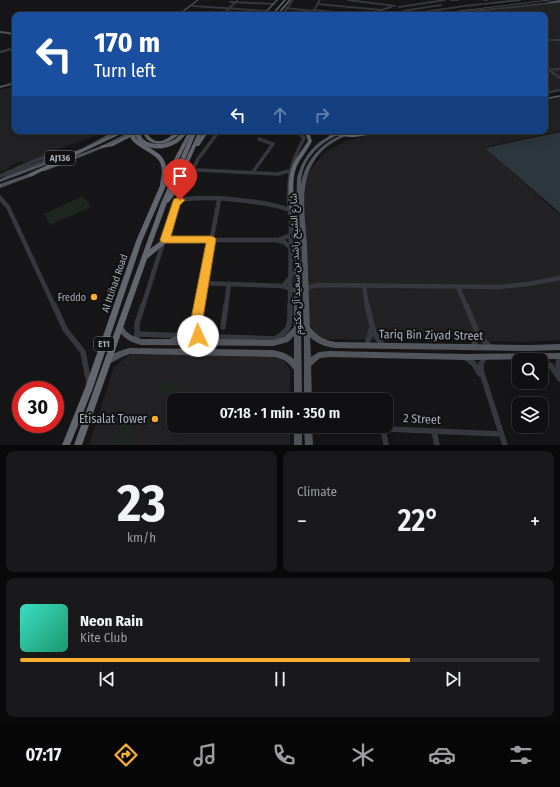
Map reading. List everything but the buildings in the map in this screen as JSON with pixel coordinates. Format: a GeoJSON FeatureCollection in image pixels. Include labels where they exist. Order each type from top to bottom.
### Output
{"type":"FeatureCollection","features":[{"type":"Feature","properties":{"kind":"highway"},"geometry":{"type":"LineString","coordinates":[[274,12],[284,0]]}},
{"type":"Feature","properties":{"kind":"highway"},"geometry":{"type":"LineString","coordinates":[[280,12],[290,0]]}},
{"type":"Feature","properties":{"kind":"highway"},"geometry":{"type":"LineString","coordinates":[[30,175],[119,134]]}},
{"type":"Feature","properties":{"kind":"highway"},"geometry":{"type":"LineString","coordinates":[[102,147],[111,145],[131,134]]}},
{"type":"Feature","properties":{"kind":"highway"},"geometry":{"type":"LineString","coordinates":[[135,134],[133,138],[136,142],[154,152],[162,160],[165,170],[162,188]]}},
{"type":"Feature","properties":{"kind":"highway"},"geometry":{"type":"LineString","coordinates":[[137,134],[138,138],[141,141],[159,146],[174,142],[183,134]]}},
{"type":"Feature","properties":{"kind":"highway"},"geometry":{"type":"LineString","coordinates":[[146,134],[147,138],[152,141],[160,142],[172,139],[177,134]]}},
{"type":"Feature","properties":{"kind":"highway","name":"Al Ittihad Road"},"geometry":{"type":"LineString","coordinates":[[66,445],[89,388],[139,241],[162,188],[189,134]]}},
{"type":"Feature","properties":{"kind":"highway","name":"Al Ittihad Road"},"geometry":{"type":"LineString","coordinates":[[78,445],[149,243],[164,203],[194,134]]}},
{"type":"Feature","properties":{"kind":"highway"},"geometry":{"type":"LineString","coordinates":[[164,203],[172,194],[200,134]]}},
{"type":"Feature","properties":{"kind":"highway"},"geometry":{"type":"LineString","coordinates":[[188,159],[206,134]]}},
{"type":"Feature","properties":{"kind":"highway"},"geometry":{"type":"LineString","coordinates":[[299,238],[296,231],[291,202],[290,178],[295,165],[310,141],[308,134]]}},
{"type":"Feature","properties":{"kind":"highway"},"geometry":{"type":"LineString","coordinates":[[339,134],[363,134]]}},
{"type":"Feature","properties":{"kind":"highway"},"geometry":{"type":"LineString","coordinates":[[144,257],[164,241]]}},
{"type":"Feature","properties":{"kind":"main road"},"geometry":{"type":"LineString","coordinates":[[182,12],[198,0]]}},
{"type":"Feature","properties":{"kind":"main road"},"geometry":{"type":"LineString","coordinates":[[186,12],[201,0]]}},
{"type":"Feature","properties":{"kind":"main road"},"geometry":{"type":"LineString","coordinates":[[265,12],[271,4],[277,0]]}},
{"type":"Feature","properties":{"kind":"main road"},"geometry":{"type":"LineString","coordinates":[[504,5],[527,0]]}},
{"type":"Feature","properties":{"kind":"main road"},"geometry":{"type":"LineString","coordinates":[[445,12],[539,0]]}},
{"type":"Feature","properties":{"kind":"main road"},"geometry":{"type":"LineString","coordinates":[[429,12],[474,7],[560,1]]}},
{"type":"Feature","properties":{"kind":"main road"},"geometry":{"type":"LineString","coordinates":[[467,6],[474,7]]}},
{"type":"Feature","properties":{"kind":"main road"},"geometry":{"type":"LineString","coordinates":[[1,33],[12,35]]}},
{"type":"Feature","properties":{"kind":"main road"},"geometry":{"type":"LineString","coordinates":[[0,85],[12,83]]}},
{"type":"Feature","properties":{"kind":"main road"},"geometry":{"type":"LineString","coordinates":[[548,97],[560,95]]}},
{"type":"Feature","properties":{"kind":"main road","name":"AJ136"},"geometry":{"type":"LineString","coordinates":[[1,179],[84,148],[112,134]]}},
{"type":"Feature","properties":{"kind":"main road","name":"شارع الشيخ راشد بن سعيد آل مكتوم"},"geometry":{"type":"LineString","coordinates":[[298,393],[298,186],[302,167],[312,150],[329,138],[339,134]]}},
{"type":"Feature","properties":{"kind":"main road","name":"شارع الشيخ راشد بن سعيد آل مكتوم"},"geometry":{"type":"LineString","coordinates":[[308,393],[307,328],[304,292],[303,191],[307,170],[313,159],[323,147],[336,138],[348,134]]}},
{"type":"Feature","properties":{"kind":"main road","name":"AJ136"},"geometry":{"type":"LineString","coordinates":[[0,186],[102,147]]}},
{"type":"Feature","properties":{"kind":"main road"},"geometry":{"type":"LineString","coordinates":[[120,327],[130,339],[141,342],[214,343],[278,343],[286,340],[298,327]]}},
{"type":"Feature","properties":{"kind":"main road","name":"Tariq Bin Ziyad Street"},"geometry":{"type":"LineString","coordinates":[[307,328],[316,339],[325,343],[383,346],[560,347]]}},
{"type":"Feature","properties":{"kind":"main road"},"geometry":{"type":"LineString","coordinates":[[170,342],[182,336]]}},
{"type":"Feature","properties":{"kind":"main road"},"geometry":{"type":"LineString","coordinates":[[205,336],[214,343]]}},
{"type":"Feature","properties":{"kind":"main road"},"geometry":{"type":"LineString","coordinates":[[148,351],[146,347],[150,342]]}},
{"type":"Feature","properties":{"kind":"main road"},"geometry":{"type":"LineString","coordinates":[[266,352],[269,348],[268,343]]}},
{"type":"Feature","properties":{"kind":"main road"},"geometry":{"type":"LineString","coordinates":[[354,345],[353,350],[355,355]]}},
{"type":"Feature","properties":{"kind":"main road"},"geometry":{"type":"LineString","coordinates":[[493,347],[500,357]]}},
{"type":"Feature","properties":{"kind":"main road"},"geometry":{"type":"LineString","coordinates":[[107,362],[125,352],[266,352],[284,355],[289,358],[298,370]]}},
{"type":"Feature","properties":{"kind":"main road","name":"Tariq Bin Ziyad Street"},"geometry":{"type":"LineString","coordinates":[[308,364],[314,358],[324,354],[512,357]]}},
{"type":"Feature","properties":{"kind":"main road","name":"Tariq Bin Ziyad Street"},"geometry":{"type":"LineString","coordinates":[[548,358],[560,357]]}},
{"type":"Feature","properties":{"kind":"main road"},"geometry":{"type":"LineString","coordinates":[[298,433],[298,445]]}},
{"type":"Feature","properties":{"kind":"main road"},"geometry":{"type":"LineString","coordinates":[[308,433],[309,445]]}},
{"type":"Feature","properties":{"kind":"street"},"geometry":{"type":"LineString","coordinates":[[284,12],[293,0]]}},
{"type":"Feature","properties":{"kind":"street"},"geometry":{"type":"LineString","coordinates":[[313,10],[320,0]]}},
{"type":"Feature","properties":{"kind":"street"},"geometry":{"type":"LineString","coordinates":[[343,12],[347,0],[388,4],[406,12]]}},
{"type":"Feature","properties":{"kind":"street"},"geometry":{"type":"LineString","coordinates":[[372,12],[445,0]]}},
{"type":"Feature","properties":{"kind":"street"},"geometry":{"type":"LineString","coordinates":[[451,0],[458,0]]}},
{"type":"Feature","properties":{"kind":"street"},"geometry":{"type":"LineString","coordinates":[[486,0],[495,5],[520,0]]}},
{"type":"Feature","properties":{"kind":"street"},"geometry":{"type":"LineString","coordinates":[[486,0],[489,6]]}},
{"type":"Feature","properties":{"kind":"street"},"geometry":{"type":"LineString","coordinates":[[225,12],[237,1]]}},
{"type":"Feature","properties":{"kind":"street"},"geometry":{"type":"LineString","coordinates":[[230,2],[237,1],[271,4]]}},
{"type":"Feature","properties":{"kind":"street"},"geometry":{"type":"LineString","coordinates":[[434,1],[446,8]]}},
{"type":"Feature","properties":{"kind":"street"},"geometry":{"type":"LineString","coordinates":[[317,4],[378,10],[397,7],[441,5]]}},
{"type":"Feature","properties":{"kind":"street"},"geometry":{"type":"LineString","coordinates":[[195,6],[255,12]]}},
{"type":"Feature","properties":{"kind":"street"},"geometry":{"type":"LineString","coordinates":[[427,12],[446,8],[489,6]]}},
{"type":"Feature","properties":{"kind":"street"},"geometry":{"type":"LineString","coordinates":[[452,12],[489,6]]}},
{"type":"Feature","properties":{"kind":"street"},"geometry":{"type":"LineString","coordinates":[[286,8],[333,12]]}},
{"type":"Feature","properties":{"kind":"street"},"geometry":{"type":"LineString","coordinates":[[548,41],[560,41]]}},
{"type":"Feature","properties":{"kind":"street"},"geometry":{"type":"LineString","coordinates":[[0,52],[12,49]]}},
{"type":"Feature","properties":{"kind":"street"},"geometry":{"type":"LineString","coordinates":[[548,70],[560,69]]}},
{"type":"Feature","properties":{"kind":"street"},"geometry":{"type":"LineString","coordinates":[[548,71],[560,78]]}},
{"type":"Feature","properties":{"kind":"street"},"geometry":{"type":"LineString","coordinates":[[550,92],[560,90]]}},
{"type":"Feature","properties":{"kind":"street"},"geometry":{"type":"LineString","coordinates":[[141,342],[137,334],[137,324],[177,201],[195,165],[217,134]]}},
{"type":"Feature","properties":{"kind":"street"},"geometry":{"type":"LineString","coordinates":[[192,172],[199,170],[253,172],[278,174],[290,178],[289,171],[294,157],[303,141],[303,136],[301,134]]}},
{"type":"Feature","properties":{"kind":"street"},"geometry":{"type":"LineString","coordinates":[[253,172],[273,144],[259,140]]}},
{"type":"Feature","properties":{"kind":"street"},"geometry":{"type":"LineString","coordinates":[[43,156],[51,156],[48,160],[1,179],[43,156]]}},
{"type":"Feature","properties":{"kind":"street"},"geometry":{"type":"LineString","coordinates":[[195,165],[199,170]]}},
{"type":"Feature","properties":{"kind":"street"},"geometry":{"type":"LineString","coordinates":[[278,174],[289,171]]}},
{"type":"Feature","properties":{"kind":"street"},"geometry":{"type":"LineString","coordinates":[[181,193],[190,198]]}},
{"type":"Feature","properties":{"kind":"street"},"geometry":{"type":"LineString","coordinates":[[0,198],[8,207],[65,329],[82,352],[87,365],[89,388]]}},
{"type":"Feature","properties":{"kind":"street"},"geometry":{"type":"LineString","coordinates":[[177,201],[190,198],[219,200],[280,206],[290,210]]}},
{"type":"Feature","properties":{"kind":"street"},"geometry":{"type":"LineString","coordinates":[[198,336],[196,324],[202,283],[219,200]]}},
{"type":"Feature","properties":{"kind":"street"},"geometry":{"type":"LineString","coordinates":[[137,334],[269,339],[280,337],[284,334],[290,326],[291,202],[280,206]]}},
{"type":"Feature","properties":{"kind":"street"},"geometry":{"type":"LineString","coordinates":[[276,240],[291,235]]}},
{"type":"Feature","properties":{"kind":"street"},"geometry":{"type":"LineString","coordinates":[[164,241],[211,239],[276,240],[284,242],[290,247]]}},
{"type":"Feature","properties":{"kind":"street"},"geometry":{"type":"LineString","coordinates":[[283,286],[297,270]]}},
{"type":"Feature","properties":{"kind":"street"},"geometry":{"type":"LineString","coordinates":[[304,278],[309,282],[318,285]]}},
{"type":"Feature","properties":{"kind":"street"},"geometry":{"type":"LineString","coordinates":[[304,292],[310,287],[318,285],[458,287],[514,286],[560,278]]}},
{"type":"Feature","properties":{"kind":"street"},"geometry":{"type":"LineString","coordinates":[[202,283],[283,286],[297,293]]}},
{"type":"Feature","properties":{"kind":"street"},"geometry":{"type":"LineString","coordinates":[[223,327],[229,284]]}},
{"type":"Feature","properties":{"kind":"street"},"geometry":{"type":"LineString","coordinates":[[364,286],[371,329],[383,346]]}},
{"type":"Feature","properties":{"kind":"street"},"geometry":{"type":"LineString","coordinates":[[458,287],[481,339],[493,347]]}},
{"type":"Feature","properties":{"kind":"street"},"geometry":{"type":"LineString","coordinates":[[190,336],[196,324]]}},
{"type":"Feature","properties":{"kind":"street"},"geometry":{"type":"LineString","coordinates":[[473,347],[477,338],[475,327]]}},
{"type":"Feature","properties":{"kind":"street"},"geometry":{"type":"LineString","coordinates":[[367,345],[371,329]]}},
{"type":"Feature","properties":{"kind":"street"},"geometry":{"type":"LineString","coordinates":[[465,357],[476,367],[485,383]]}},
{"type":"Feature","properties":{"kind":"street"},"geometry":{"type":"LineString","coordinates":[[485,357],[481,367],[505,445]]}},
{"type":"Feature","properties":{"kind":"street"},"geometry":{"type":"LineString","coordinates":[[560,357],[558,364],[560,373]]}},
{"type":"Feature","properties":{"kind":"street"},"geometry":{"type":"LineString","coordinates":[[548,364],[560,378]]}},
{"type":"Feature","properties":{"kind":"street","name":"2 Street"},"geometry":{"type":"LineString","coordinates":[[393,429],[501,434]]}},
{"type":"Feature","properties":{"kind":"street"},"geometry":{"type":"LineString","coordinates":[[434,431],[437,445]]}},
{"type":"Feature","properties":{"kind":"street"},"geometry":{"type":"LineString","coordinates":[[384,433],[386,445]]}},
{"type":"Feature","properties":{"kind":"shaded area"},"geometry":{"type":"Polygon","coordinates":[[[560,1],[560,91],[548,93],[548,12],[459,12],[560,1]]]}},
{"type":"Feature","properties":{"kind":"shaded area"},"geometry":{"type":"Polygon","coordinates":[[[12,87],[12,134],[99,134],[25,162],[21,161],[0,172],[0,90],[12,87]]]}},
{"type":"Feature","properties":{"kind":"shaded area"},"geometry":{"type":"Polygon","coordinates":[[[560,98],[560,131],[548,134],[548,100],[560,98]]]}},
{"type":"Feature","properties":{"kind":"shaded area"},"geometry":{"type":"Polygon","coordinates":[[[560,132],[560,213],[485,148],[560,132]]]}},
{"type":"Feature","properties":{"kind":"shaded area"},"geometry":{"type":"Polygon","coordinates":[[[373,134],[546,134],[484,147],[560,215],[560,340],[523,342],[324,339],[315,333],[309,324],[304,201],[306,182],[309,172],[320,158],[327,151],[346,141],[373,134]]]}},
{"type":"Feature","properties":{"kind":"shaded area"},"geometry":{"type":"Polygon","coordinates":[[[83,196],[91,207],[50,225],[44,214],[83,196]]]}},
{"type":"Feature","properties":{"kind":"shaded area"},"geometry":{"type":"Polygon","coordinates":[[[129,355],[281,356],[290,370],[290,393],[167,393],[167,433],[290,433],[290,445],[89,445],[114,367],[129,355]]]}},
{"type":"Feature","properties":{"kind":"shaded area"},"geometry":{"type":"Polygon","coordinates":[[[161,382],[178,383],[175,393],[159,393],[161,382]]]}},
{"type":"Feature","properties":{"kind":"shaded area"},"geometry":{"type":"Polygon","coordinates":[[[122,413],[136,413],[130,434],[134,434],[131,444],[113,444],[122,413]]]}},
{"type":"Feature","properties":{"kind":"place","name":"Freddo"},"geometry":{"type":"Point","coordinates":[94,297]}},
{"type":"Feature","properties":{"kind":"place","name":"Etisalat Tower"},"geometry":{"type":"Point","coordinates":[155,419]}},
{"type":"Feature","properties":{"kind":"route"},"geometry":{"type":"LineString","coordinates":[[180,200],[177,201],[175,205],[165,240],[211,239],[202,283],[196,324],[198,336]]}}]}
